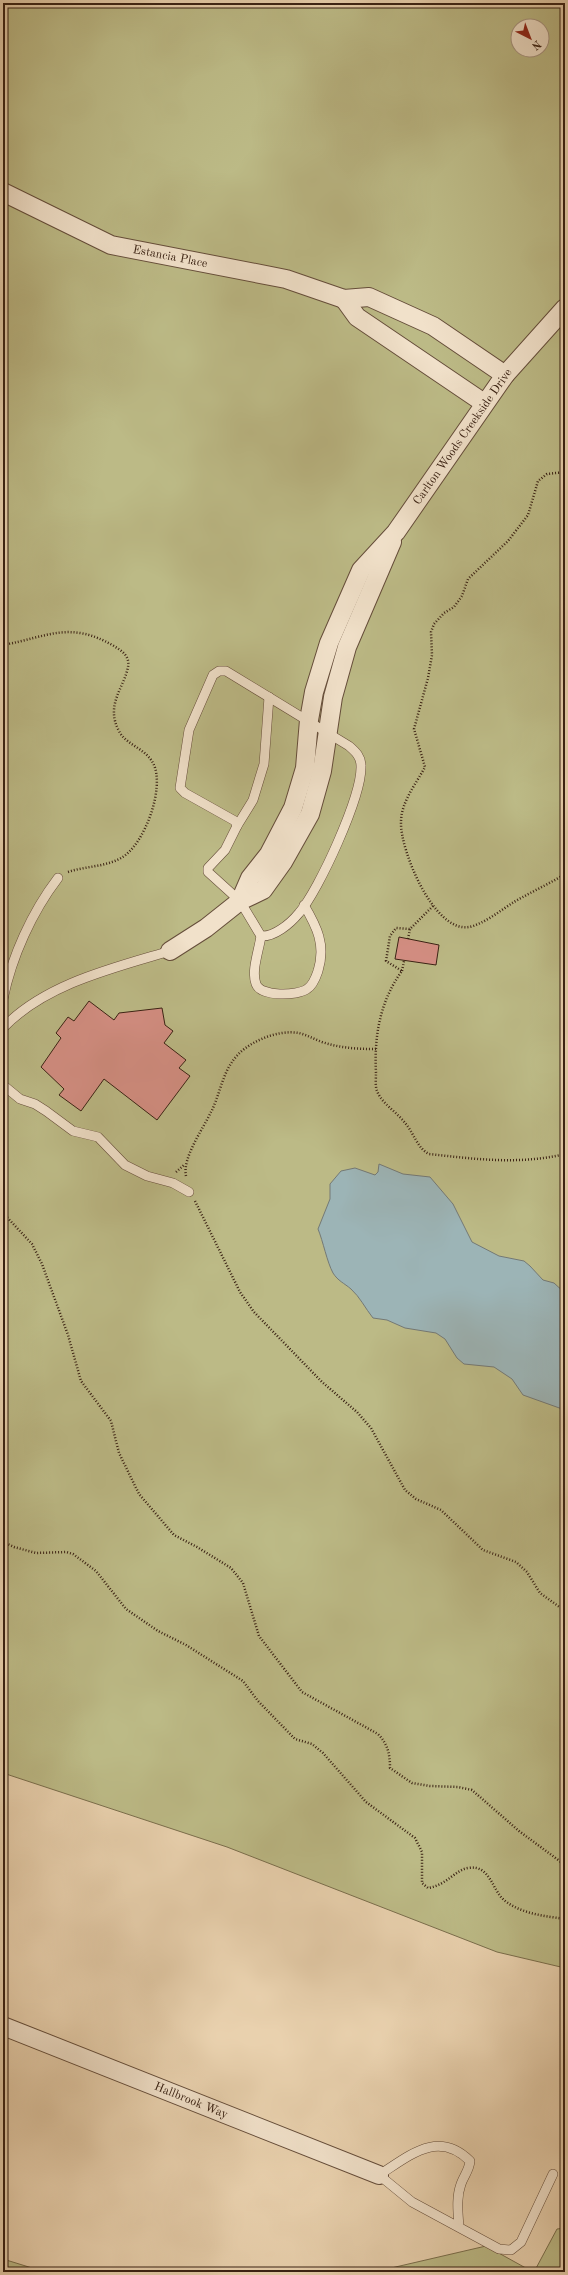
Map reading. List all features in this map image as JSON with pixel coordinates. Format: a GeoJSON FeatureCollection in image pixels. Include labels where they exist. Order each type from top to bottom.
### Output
{"type":"FeatureCollection","features":[{"type":"Feature","properties":{"kind":"street","name":"Estancia Place"},"geometry":{"type":"LineString","coordinates":[[3,192],[111,245],[286,279],[344,299],[369,297],[426,323],[505,375]]}},
{"type":"Feature","properties":{"kind":"street"},"geometry":{"type":"LineString","coordinates":[[344,299],[357,317],[484,403]]}},
{"type":"Feature","properties":{"kind":"street","name":"Carlton Woods Creekside Drive"},"geometry":{"type":"LineString","coordinates":[[240,901],[250,878],[269,854],[293,808],[305,768],[309,720],[314,692],[329,643],[361,570],[396,532],[484,403],[505,375],[565,308]]}},
{"type":"Feature","properties":{"kind":"street","name":"Carlton Woods Creekside Drive"},"geometry":{"type":"LineString","coordinates":[[170,952],[206,928],[240,901],[262,890],[284,862],[310,814],[322,771],[333,697],[347,647],[396,532]]}},
{"type":"Feature","properties":{"kind":"street","name":"Hallbrook Way"},"geometry":{"type":"LineString","coordinates":[[3,2026],[379,2175]]}},
{"type":"Feature","properties":{"kind":"lane"},"geometry":{"type":"LineString","coordinates":[[237,826],[235,821],[185,793],[180,788],[189,730],[213,675],[219,671],[226,671],[327,732],[359,755],[361,766],[357,787],[332,857],[304,905],[299,913],[282,929],[268,937],[261,936]]}},
{"type":"Feature","properties":{"kind":"lane"},"geometry":{"type":"LineString","coordinates":[[269,697],[264,764],[252,800],[225,850],[208,868],[208,872],[240,901],[261,936],[254,976],[258,988],[262,992],[270,994],[299,993],[308,989],[316,977],[321,961],[322,945],[317,927],[304,905]]}},
{"type":"Feature","properties":{"kind":"lane"},"geometry":{"type":"LineString","coordinates":[[3,999],[6,984],[22,941],[38,908],[58,878]]}},
{"type":"Feature","properties":{"kind":"lane"},"geometry":{"type":"LineString","coordinates":[[3,1028],[50,994],[74,982],[102,971],[170,952]]}},
{"type":"Feature","properties":{"kind":"lane"},"geometry":{"type":"LineString","coordinates":[[3,1085],[20,1099],[35,1104],[73,1131],[98,1137],[125,1165],[147,1176],[173,1183],[189,1192]]}},
{"type":"Feature","properties":{"kind":"lane"},"geometry":{"type":"LineString","coordinates":[[458,2227],[457,2198],[461,2182],[469,2171],[470,2161],[463,2154],[446,2147],[432,2146],[419,2150],[379,2175],[412,2202],[458,2227],[499,2249],[511,2250],[521,2242],[553,2174]]}},
{"type":"Feature","properties":{"kind":"path"},"geometry":{"type":"LineString","coordinates":[[565,472],[547,474],[538,481],[528,515],[508,541],[468,579],[462,596],[454,607],[444,613],[434,624],[431,632],[432,655],[428,678],[414,729],[425,767],[409,795],[400,823],[411,863],[433,906],[448,921],[457,926],[469,927],[565,874]]}},
{"type":"Feature","properties":{"kind":"path"},"geometry":{"type":"LineString","coordinates":[[3,644],[56,632],[72,630],[95,637],[122,651],[128,658],[128,666],[114,702],[115,720],[118,730],[125,739],[143,750],[153,763],[157,774],[158,788],[155,799],[145,826],[130,852],[101,866],[78,869],[58,878]]}},
{"type":"Feature","properties":{"kind":"path"},"geometry":{"type":"LineString","coordinates":[[408,939],[410,929],[433,906]]}},
{"type":"Feature","properties":{"kind":"path"},"geometry":{"type":"LineString","coordinates":[[402,971],[386,962],[390,936],[396,928],[410,929]]}},
{"type":"Feature","properties":{"kind":"path"},"geometry":{"type":"LineString","coordinates":[[404,961],[402,971],[392,985],[381,1014],[376,1048],[376,1091],[406,1124],[424,1151],[429,1154],[507,1162],[565,1154]]}},
{"type":"Feature","properties":{"kind":"path"},"geometry":{"type":"LineString","coordinates":[[376,1048],[354,1050],[336,1046],[298,1033],[280,1033],[262,1039],[246,1048],[232,1062],[215,1105],[185,1164],[189,1192],[237,1286],[254,1312],[322,1382],[371,1428],[405,1490],[416,1499],[441,1510],[483,1550],[516,1562],[527,1572],[540,1593],[565,1611]]}},
{"type":"Feature","properties":{"kind":"path"},"geometry":{"type":"LineString","coordinates":[[3,1213],[32,1244],[50,1286],[81,1381],[111,1421],[119,1452],[139,1494],[174,1535],[198,1547],[231,1568],[243,1584],[259,1636],[302,1692],[378,1734],[384,1740],[389,1754],[390,1768],[412,1783],[430,1786],[458,1787],[472,1790],[519,1831],[565,1864]]}},
{"type":"Feature","properties":{"kind":"path"},"geometry":{"type":"LineString","coordinates":[[3,1542],[14,1547],[36,1553],[66,1552],[73,1554],[96,1571],[126,1609],[158,1631],[191,1649],[243,1681],[258,1701],[296,1739],[312,1744],[323,1752],[366,1802],[414,1838],[422,1852],[422,1882],[428,1888],[439,1886],[468,1868],[480,1869],[491,1878],[503,1900],[516,1908],[532,1913],[565,1919]]}},
{"type":"Feature","properties":{"kind":"shaded area"},"geometry":{"type":"Polygon","coordinates":[[[3,3],[565,3],[565,1968],[497,1952],[227,1847],[3,1773],[3,3]]]}},
{"type":"Feature","properties":{"kind":"shaded area"},"geometry":{"type":"Polygon","coordinates":[[[565,2228],[565,2272],[534,2272],[557,2229],[565,2228]]]}},
{"type":"Feature","properties":{"kind":"shaded area"},"geometry":{"type":"Polygon","coordinates":[[[486,2246],[533,2272],[374,2272],[486,2246]]]}},
{"type":"Feature","properties":{"kind":"shaded area"},"geometry":{"type":"Polygon","coordinates":[[[3,2259],[45,2272],[3,2272],[3,2259]]]}},
{"type":"Feature","properties":{"kind":"water"},"geometry":{"type":"Polygon","coordinates":[[[379,1164],[403,1174],[430,1177],[453,1204],[472,1242],[499,1256],[524,1261],[543,1280],[554,1283],[565,1293],[565,1410],[523,1395],[512,1379],[494,1367],[464,1364],[457,1358],[445,1339],[436,1333],[405,1328],[387,1320],[373,1318],[354,1292],[335,1276],[329,1263],[318,1229],[330,1199],[330,1184],[341,1171],[355,1168],[375,1175],[378,1172],[379,1164]]]}},
{"type":"Feature","properties":{"kind":"building"},"geometry":{"type":"Polygon","coordinates":[[[399,937],[439,945],[436,965],[395,959],[399,937]]]}},
{"type":"Feature","properties":{"kind":"building"},"geometry":{"type":"Polygon","coordinates":[[[89,1001],[114,1020],[119,1013],[162,1008],[165,1025],[173,1031],[164,1043],[186,1060],[179,1068],[190,1076],[157,1120],[104,1079],[81,1111],[59,1095],[64,1089],[41,1067],[61,1038],[56,1033],[68,1017],[74,1021],[89,1001]]]}}]}
